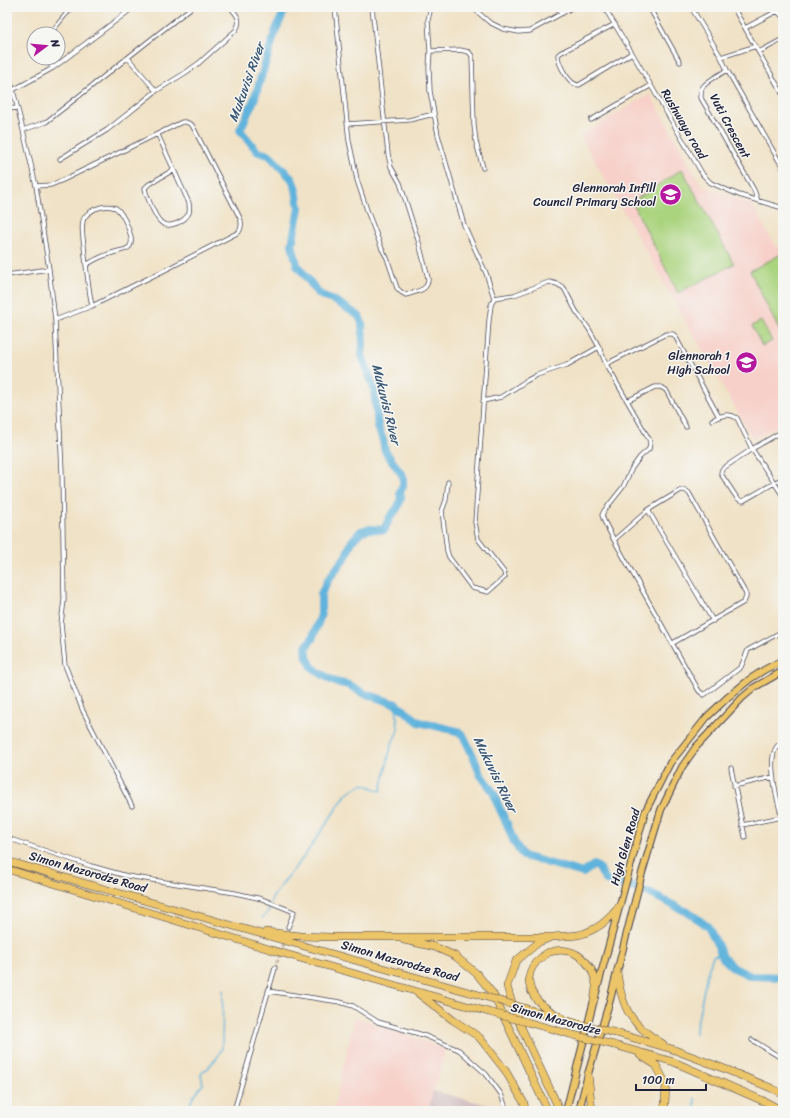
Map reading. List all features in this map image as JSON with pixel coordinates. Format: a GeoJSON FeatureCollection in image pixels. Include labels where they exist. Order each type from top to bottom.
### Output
{"type":"FeatureCollection","features":[{"type":"Feature","properties":{"kind":"highway","name":"Simon Mazorodze Road"},"geometry":{"type":"LineString","coordinates":[[7,861],[579,1024],[672,1049],[725,1069],[783,1094]]}},
{"type":"Feature","properties":{"kind":"highway","name":"Simon Mazorodze Road"},"geometry":{"type":"LineString","coordinates":[[7,869],[274,951],[492,1013]]}},
{"type":"Feature","properties":{"kind":"highway"},"geometry":{"type":"LineString","coordinates":[[246,929],[330,937],[553,937],[578,935],[592,930],[603,924],[612,916],[620,904]]}},
{"type":"Feature","properties":{"kind":"highway"},"geometry":{"type":"LineString","coordinates":[[392,937],[434,947],[456,956],[477,974],[493,994],[548,1111]]}},
{"type":"Feature","properties":{"kind":"highway"},"geometry":{"type":"LineString","coordinates":[[553,937],[539,942],[516,961],[507,986],[521,1027],[560,1111]]}},
{"type":"Feature","properties":{"kind":"highway"},"geometry":{"type":"LineString","coordinates":[[564,1019],[548,1010],[538,1001],[532,992],[529,983],[529,972],[537,960],[549,952],[564,950],[577,954],[585,960],[591,967],[596,986],[594,1000]]}},
{"type":"Feature","properties":{"kind":"highway"},"geometry":{"type":"LineString","coordinates":[[617,972],[619,988],[630,1015],[640,1028],[656,1040],[672,1049]]}},
{"type":"Feature","properties":{"kind":"highway"},"geometry":{"type":"LineString","coordinates":[[415,992],[479,1037],[505,1070],[524,1103],[525,1111]]}},
{"type":"Feature","properties":{"kind":"highway","name":"Simon Mazorodze"},"geometry":{"type":"LineString","coordinates":[[492,1013],[632,1051]]}},
{"type":"Feature","properties":{"kind":"highway"},"geometry":{"type":"LineString","coordinates":[[632,1051],[656,1065],[666,1084],[665,1104],[663,1111]]}},
{"type":"Feature","properties":{"kind":"highway"},"geometry":{"type":"LineString","coordinates":[[632,1051],[674,1062],[783,1111]]}},
{"type":"Feature","properties":{"kind":"highway"},"geometry":{"type":"LineString","coordinates":[[588,1074],[592,1111]]}},
{"type":"Feature","properties":{"kind":"main road","name":"High Glen Road"},"geometry":{"type":"LineString","coordinates":[[566,1111],[594,1000],[645,812],[670,763],[707,717],[728,697],[750,680],[764,670],[783,660]]}},
{"type":"Feature","properties":{"kind":"main road","name":"High Glen Road"},"geometry":{"type":"LineString","coordinates":[[579,1111],[588,1074],[610,1000],[642,874],[661,810],[682,767],[696,747],[742,698],[756,686],[783,671]]}},
{"type":"Feature","properties":{"kind":"street"},"geometry":{"type":"LineString","coordinates":[[56,26],[74,7]]}},
{"type":"Feature","properties":{"kind":"street"},"geometry":{"type":"LineString","coordinates":[[13,90],[53,68],[134,7]]}},
{"type":"Feature","properties":{"kind":"street"},"geometry":{"type":"LineString","coordinates":[[23,130],[46,122],[192,7]]}},
{"type":"Feature","properties":{"kind":"street"},"geometry":{"type":"LineString","coordinates":[[60,159],[107,130],[156,91],[184,74],[199,63],[236,30],[239,23],[238,18],[230,7]]}},
{"type":"Feature","properties":{"kind":"street"},"geometry":{"type":"LineString","coordinates":[[334,7],[349,141],[357,180],[398,288],[406,295],[427,286],[428,278],[419,243],[400,183],[392,167],[388,154],[372,7]]}},
{"type":"Feature","properties":{"kind":"street"},"geometry":{"type":"LineString","coordinates":[[432,7],[428,20],[430,91],[438,135],[464,225],[489,282],[494,298],[488,320],[475,522],[478,539],[504,572],[504,577],[488,592],[472,588],[449,557],[442,511],[446,500],[448,482]]}},
{"type":"Feature","properties":{"kind":"street"},"geometry":{"type":"LineString","coordinates":[[472,7],[489,22],[503,28],[519,32],[530,31],[573,7]]}},
{"type":"Feature","properties":{"kind":"street"},"geometry":{"type":"LineString","coordinates":[[556,7],[562,13]]}},
{"type":"Feature","properties":{"kind":"street","name":"Rushwaya road"},"geometry":{"type":"LineString","coordinates":[[604,7],[707,180],[710,183],[739,195],[783,208]]}},
{"type":"Feature","properties":{"kind":"street"},"geometry":{"type":"LineString","coordinates":[[649,7],[680,62]]}},
{"type":"Feature","properties":{"kind":"street"},"geometry":{"type":"LineString","coordinates":[[691,7],[721,57],[783,168]]}},
{"type":"Feature","properties":{"kind":"street"},"geometry":{"type":"LineString","coordinates":[[733,7],[783,95]]}},
{"type":"Feature","properties":{"kind":"street"},"geometry":{"type":"LineString","coordinates":[[745,28],[776,9],[782,16]]}},
{"type":"Feature","properties":{"kind":"street"},"geometry":{"type":"LineString","coordinates":[[615,24],[560,53],[558,60],[565,74],[571,82],[579,85],[632,53]]}},
{"type":"Feature","properties":{"kind":"street"},"geometry":{"type":"LineString","coordinates":[[759,52],[783,39]]}},
{"type":"Feature","properties":{"kind":"street"},"geometry":{"type":"LineString","coordinates":[[721,57],[756,46]]}},
{"type":"Feature","properties":{"kind":"street"},"geometry":{"type":"LineString","coordinates":[[430,50],[460,50],[469,52],[472,56],[474,126],[476,142],[483,168]]}},
{"type":"Feature","properties":{"kind":"street"},"geometry":{"type":"LineString","coordinates":[[128,58],[156,91]]}},
{"type":"Feature","properties":{"kind":"street","name":"Vuti Crescent"},"geometry":{"type":"LineString","coordinates":[[727,70],[709,81],[702,88],[701,98],[754,190],[758,201]]}},
{"type":"Feature","properties":{"kind":"street"},"geometry":{"type":"LineString","coordinates":[[7,72],[13,90],[36,186],[55,320],[62,472],[64,600],[61,624],[65,665],[84,711],[132,806]]}},
{"type":"Feature","properties":{"kind":"street"},"geometry":{"type":"LineString","coordinates":[[591,120],[650,86]]}},
{"type":"Feature","properties":{"kind":"street"},"geometry":{"type":"LineString","coordinates":[[7,109],[17,108]]}},
{"type":"Feature","properties":{"kind":"street"},"geometry":{"type":"LineString","coordinates":[[347,124],[409,120],[434,114]]}},
{"type":"Feature","properties":{"kind":"street"},"geometry":{"type":"LineString","coordinates":[[36,186],[51,185],[63,180],[182,122],[186,122],[192,125],[240,218],[241,228],[239,232],[92,306],[55,320]]}},
{"type":"Feature","properties":{"kind":"street"},"geometry":{"type":"LineString","coordinates":[[158,135],[190,208],[189,213],[185,217],[178,222],[167,225],[160,222],[157,217],[145,188],[173,170]]}},
{"type":"Feature","properties":{"kind":"street"},"geometry":{"type":"LineString","coordinates":[[86,265],[104,255],[129,248],[131,239],[126,223],[117,209],[110,206],[102,206],[86,214],[83,220],[82,226],[86,265],[92,306]]}},
{"type":"Feature","properties":{"kind":"street"},"geometry":{"type":"LineString","coordinates":[[7,275],[48,269]]}},
{"type":"Feature","properties":{"kind":"street"},"geometry":{"type":"LineString","coordinates":[[494,298],[514,295],[549,282],[564,288],[598,347],[626,401],[649,439],[649,449],[640,456],[632,468],[623,487],[604,510],[602,515],[614,540],[699,691],[704,695],[741,668],[748,650],[783,631]]}},
{"type":"Feature","properties":{"kind":"street"},"geometry":{"type":"LineString","coordinates":[[606,364],[666,334],[673,334],[719,417]]}},
{"type":"Feature","properties":{"kind":"street"},"geometry":{"type":"LineString","coordinates":[[483,400],[501,398],[526,381],[567,365],[598,347]]}},
{"type":"Feature","properties":{"kind":"street"},"geometry":{"type":"LineString","coordinates":[[626,401],[655,387],[661,387],[666,390],[686,427]]}},
{"type":"Feature","properties":{"kind":"street"},"geometry":{"type":"LineString","coordinates":[[712,420],[727,414],[737,418],[752,449],[783,496]]}},
{"type":"Feature","properties":{"kind":"street"},"geometry":{"type":"LineString","coordinates":[[783,431],[722,469],[721,474],[737,498],[743,501],[783,478]]}},
{"type":"Feature","properties":{"kind":"street"},"geometry":{"type":"LineString","coordinates":[[614,540],[648,510],[681,490],[685,490],[689,493],[746,594],[746,597],[744,602],[673,643]]}},
{"type":"Feature","properties":{"kind":"street"},"geometry":{"type":"LineString","coordinates":[[648,510],[713,621]]}},
{"type":"Feature","properties":{"kind":"street"},"geometry":{"type":"LineString","coordinates":[[742,825],[782,819],[773,777],[773,760],[774,750],[783,741]]}},
{"type":"Feature","properties":{"kind":"street"},"geometry":{"type":"LineString","coordinates":[[731,768],[745,837]]}},
{"type":"Feature","properties":{"kind":"street"},"geometry":{"type":"LineString","coordinates":[[734,786],[773,777]]}},
{"type":"Feature","properties":{"kind":"street"},"geometry":{"type":"LineString","coordinates":[[7,838],[91,866],[128,876],[235,893],[262,899],[294,912],[288,927]]}},
{"type":"Feature","properties":{"kind":"street"},"geometry":{"type":"LineString","coordinates":[[234,1111],[275,968]]}},
{"type":"Feature","properties":{"kind":"street"},"geometry":{"type":"LineString","coordinates":[[268,991],[340,1002],[353,1006],[378,1022],[423,1035],[459,1050],[486,1074],[501,1094],[507,1111]]}},
{"type":"Feature","properties":{"kind":"street"},"geometry":{"type":"LineString","coordinates":[[752,1040],[783,1059]]}},
{"type":"Feature","properties":{"kind":"shaded area"},"geometry":{"type":"Polygon","coordinates":[[[650,94],[701,185],[753,205],[776,248],[783,244],[783,423],[753,439],[580,135],[650,94]]]}},
{"type":"Feature","properties":{"kind":"shaded area"},"geometry":{"type":"Polygon","coordinates":[[[355,1017],[446,1049],[428,1111],[333,1111],[355,1017]]]}},
{"type":"Feature","properties":{"kind":"shaded area"},"geometry":{"type":"Polygon","coordinates":[[[433,1091],[512,1111],[428,1111],[433,1091]]]}},
{"type":"Feature","properties":{"kind":"green space"},"geometry":{"type":"Polygon","coordinates":[[[682,169],[734,264],[678,293],[632,202],[682,169]]]}},
{"type":"Feature","properties":{"kind":"green space"},"geometry":{"type":"Polygon","coordinates":[[[783,253],[783,338],[750,271],[783,253]]]}},
{"type":"Feature","properties":{"kind":"green space"},"geometry":{"type":"Polygon","coordinates":[[[761,321],[772,341],[762,346],[752,326],[761,321]]]}},
{"type":"Feature","properties":{"kind":"waterway","name":"Mukuvisi River"},"geometry":{"type":"LineString","coordinates":[[286,7],[275,32],[254,100],[240,130],[258,152],[269,155],[292,179],[296,189],[299,208],[292,244],[297,265],[319,294],[337,302],[359,316],[362,323],[362,355],[374,389],[378,427],[385,451],[403,476],[403,486],[400,492],[401,498],[398,507],[389,519],[384,530],[370,529],[361,531],[352,541],[346,556],[328,580],[321,594],[321,615],[312,639],[306,647],[307,657],[312,667],[335,682],[349,685],[363,693],[396,704],[419,722],[457,731],[463,735],[480,774],[494,793],[514,842],[523,856],[583,873],[594,865],[599,868],[605,879],[613,884],[624,884],[649,893],[691,914],[708,927],[722,957],[734,968],[751,976],[783,977]]}},
{"type":"Feature","properties":{"kind":"waterway"},"geometry":{"type":"LineString","coordinates":[[262,918],[268,912],[272,898],[306,854],[347,793],[363,784],[381,791],[391,746],[398,730],[396,704]]}},
{"type":"Feature","properties":{"kind":"waterway"},"geometry":{"type":"LineString","coordinates":[[695,1034],[707,974],[713,956],[721,954]]}},
{"type":"Feature","properties":{"kind":"waterway"},"geometry":{"type":"LineString","coordinates":[[191,1111],[189,1107],[193,1097],[203,1084],[201,1074],[217,1058],[222,1048],[223,990]]}},
{"type":"Feature","properties":{"kind":"waterway"},"geometry":{"type":"LineString","coordinates":[[695,1098],[695,1111]]}},
{"type":"Feature","properties":{"kind":"tunnel"},"geometry":{"type":"LineString","coordinates":[[275,968],[284,940]]}},
{"type":"Feature","properties":{"kind":"place","name":"Glennorah Infill Council Primary School"},"geometry":{"type":"Point","coordinates":[671,195]}},
{"type":"Feature","properties":{"kind":"place","name":"Glennorah 1 High School"},"geometry":{"type":"Point","coordinates":[746,363]}}]}
